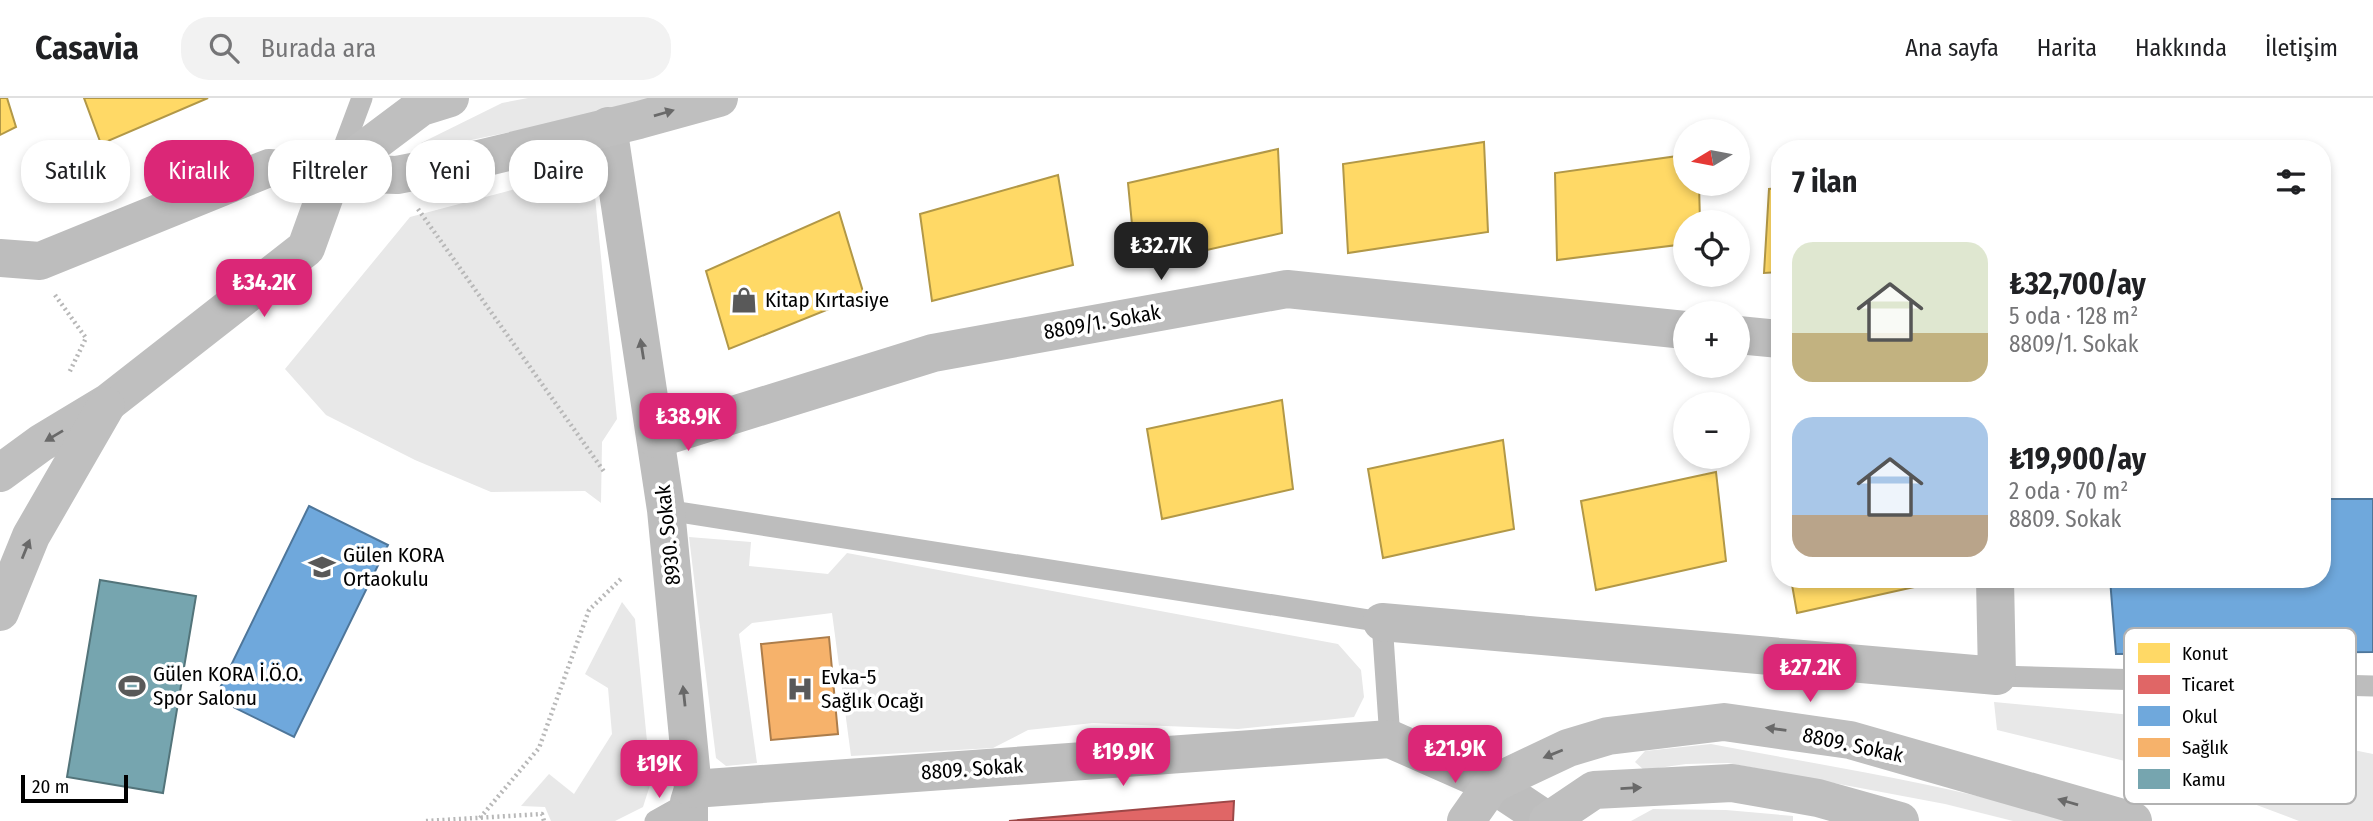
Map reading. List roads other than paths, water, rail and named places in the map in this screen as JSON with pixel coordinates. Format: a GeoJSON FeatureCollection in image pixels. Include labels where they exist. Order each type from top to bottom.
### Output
{"type":"FeatureCollection","features":[{"type":"Feature","properties":{"kind":"street"},"geometry":{"type":"LineString","coordinates":[[377,140],[421,107],[450,98]]}},
{"type":"Feature","properties":{"kind":"street"},"geometry":{"type":"LineString","coordinates":[[392,175],[479,159],[719,98]]}},
{"type":"Feature","properties":{"kind":"street","name":"8930. Sokak"},"geometry":{"type":"LineString","coordinates":[[608,126],[666,510],[691,804]]}},
{"type":"Feature","properties":{"kind":"street"},"geometry":{"type":"LineString","coordinates":[[0,282],[46,276],[268,168]]}},
{"type":"Feature","properties":{"kind":"street"},"geometry":{"type":"LineString","coordinates":[[0,473],[41,443],[109,402],[306,248],[322,203]]}},
{"type":"Feature","properties":{"kind":"street"},"geometry":{"type":"LineString","coordinates":[[0,258],[46,276]]}},
{"type":"Feature","properties":{"kind":"street","name":"8809/1. Sokak"},"geometry":{"type":"LineString","coordinates":[[656,439],[933,353],[1287,289],[1673,329]]}},
{"type":"Feature","properties":{"kind":"street"},"geometry":{"type":"LineString","coordinates":[[1750,336],[1771,338]]}},
{"type":"Feature","properties":{"kind":"street"},"geometry":{"type":"LineString","coordinates":[[0,612],[31,536],[109,402]]}},
{"type":"Feature","properties":{"kind":"street"},"geometry":{"type":"LineString","coordinates":[[1382,622],[1997,676],[1995,588]]}},
{"type":"Feature","properties":{"kind":"street","name":"8809. Sokak"},"geometry":{"type":"LineString","coordinates":[[1492,784],[1545,757],[1608,736],[1724,722],[1850,740],[2133,821]]}},
{"type":"Feature","properties":{"kind":"street","name":"8809. Sokak"},"geometry":{"type":"LineString","coordinates":[[691,804],[1390,739],[1492,784],[1548,821],[1594,790],[1732,783],[1816,810],[1900,821]]}},
{"type":"Feature","properties":{"kind":"street"},"geometry":{"type":"LineString","coordinates":[[1466,821],[1492,784]]}},
{"type":"Feature","properties":{"kind":"lane"},"geometry":{"type":"LineString","coordinates":[[346,140],[362,98]]}},
{"type":"Feature","properties":{"kind":"lane"},"geometry":{"type":"LineString","coordinates":[[666,510],[1382,622],[1390,739]]}},
{"type":"Feature","properties":{"kind":"lane"},"geometry":{"type":"LineString","coordinates":[[1997,676],[2124,679]]}},
{"type":"Feature","properties":{"kind":"lane"},"geometry":{"type":"LineString","coordinates":[[655,821],[691,804]]}},
{"type":"Feature","properties":{"kind":"place","name":"Kitap Kırtasiye"},"geometry":{"type":"Point","coordinates":[744,300]}},
{"type":"Feature","properties":{"kind":"place","name":"Gülen KORA Ortaokulu"},"geometry":{"type":"Point","coordinates":[322,567]}},
{"type":"Feature","properties":{"kind":"place","name":"Gülen KORA İ.Ö.O. Spor Salonu"},"geometry":{"type":"Point","coordinates":[132,686]}},
{"type":"Feature","properties":{"kind":"place","name":"Evka-5 Sağlık Ocağı"},"geometry":{"type":"Point","coordinates":[800,689]}}]}
